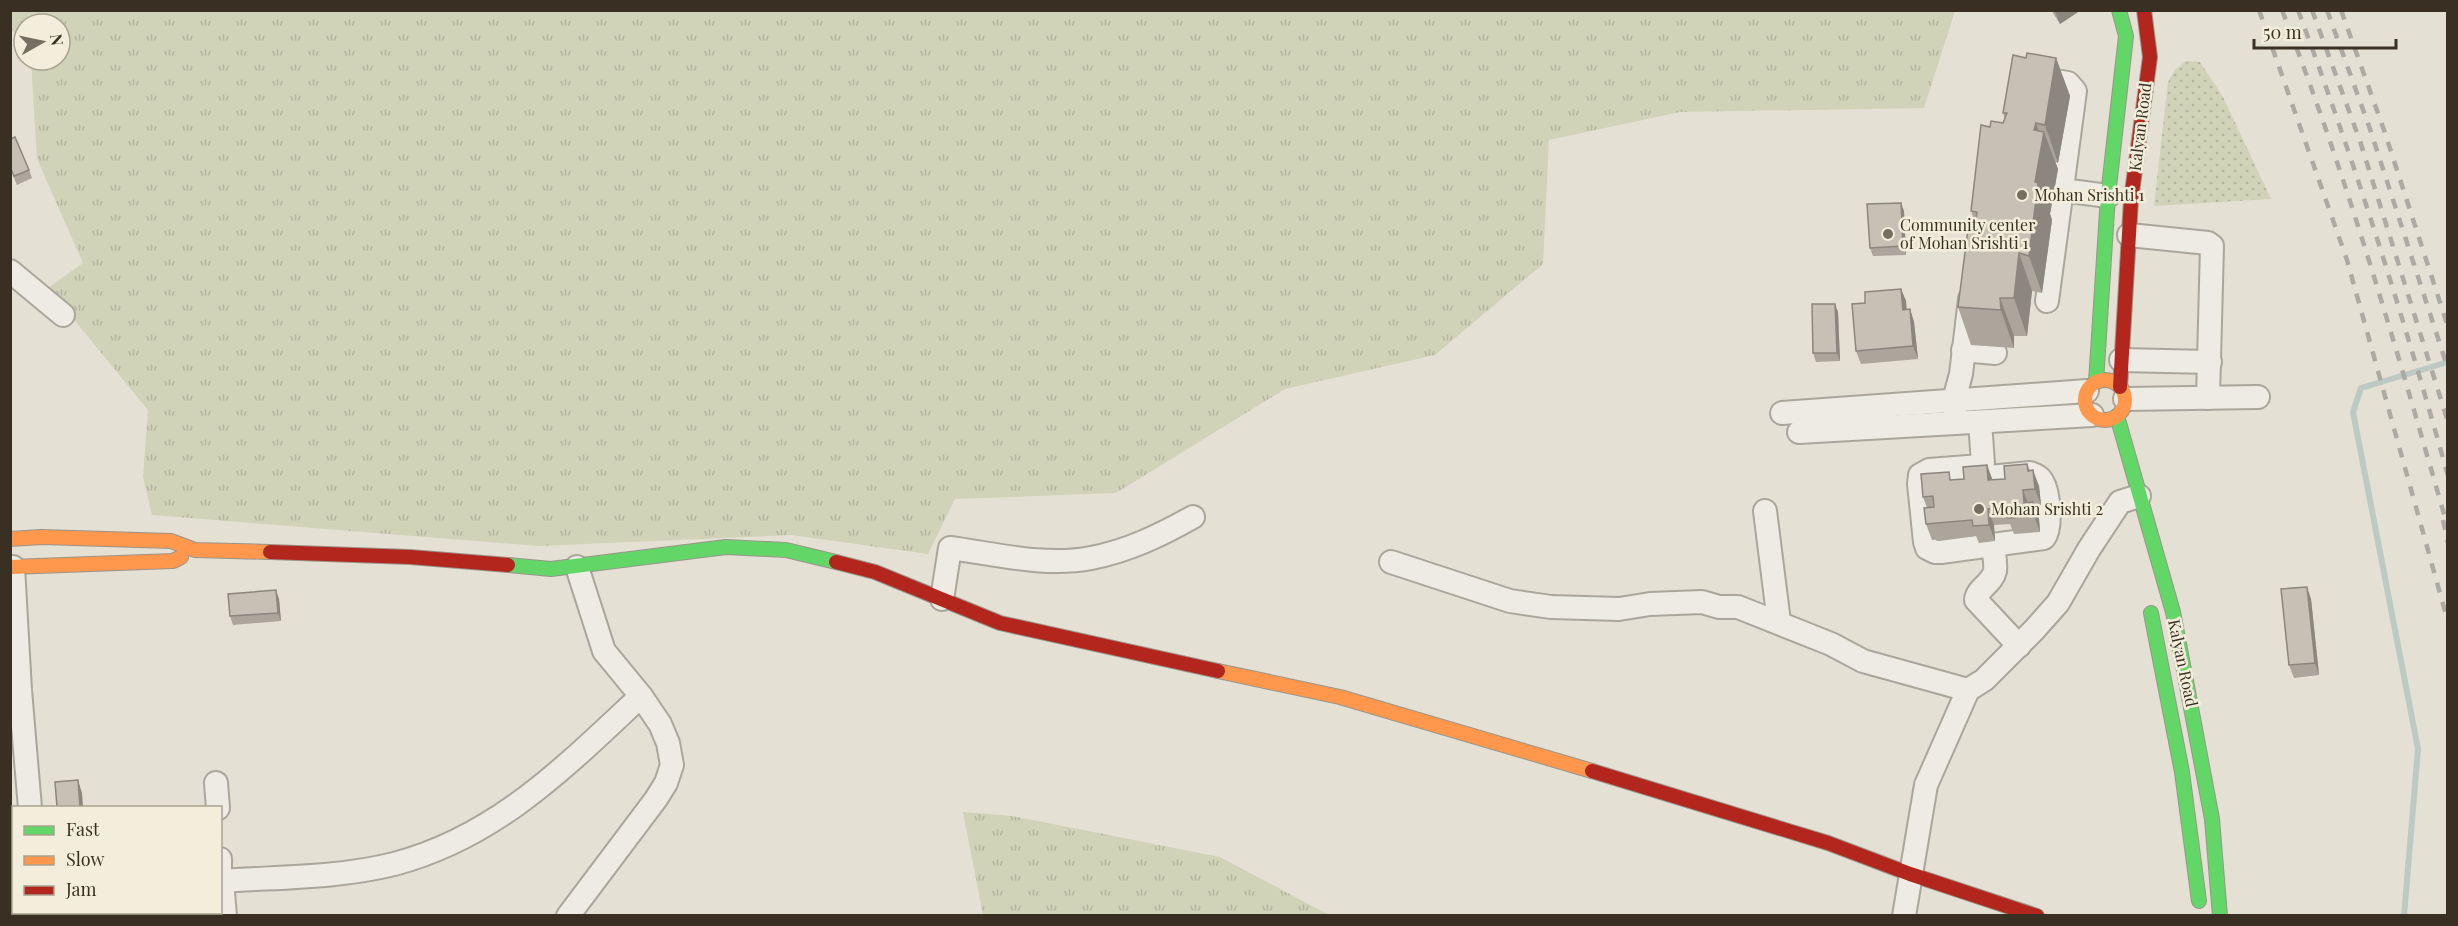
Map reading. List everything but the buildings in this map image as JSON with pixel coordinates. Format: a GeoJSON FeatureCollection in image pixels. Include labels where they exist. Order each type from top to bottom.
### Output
{"type":"FeatureCollection","features":[{"type":"Feature","properties":{"kind":"street","name":"Kalyan Road"},"geometry":{"type":"LineString","coordinates":[[2091,386],[2108,195],[2126,36],[2119,10]]}},
{"type":"Feature","properties":{"kind":"street","name":"Kalyan Road"},"geometry":{"type":"LineString","coordinates":[[2127,525],[2120,400],[2121,360],[2131,200],[2150,57],[2144,10]]}},
{"type":"Feature","properties":{"kind":"street"},"geometry":{"type":"LineString","coordinates":[[2021,95],[2023,85],[2027,80],[2033,78],[2068,83],[2075,91],[2047,302]]}},
{"type":"Feature","properties":{"kind":"street"},"geometry":{"type":"LineString","coordinates":[[2062,190],[2108,195]]}},
{"type":"Feature","properties":{"kind":"street"},"geometry":{"type":"LineString","coordinates":[[2129,235],[2208,243],[2212,246],[2208,398]]}},
{"type":"Feature","properties":{"kind":"street"},"geometry":{"type":"LineString","coordinates":[[10,271],[63,315]]}},
{"type":"Feature","properties":{"kind":"street"},"geometry":{"type":"LineString","coordinates":[[1955,412],[1973,280]]}},
{"type":"Feature","properties":{"kind":"street"},"geometry":{"type":"LineString","coordinates":[[1963,350],[1995,353]]}},
{"type":"Feature","properties":{"kind":"street"},"geometry":{"type":"LineString","coordinates":[[2121,360],[2210,362]]}},
{"type":"Feature","properties":{"kind":"street"},"geometry":{"type":"LineString","coordinates":[[1800,432],[1955,412],[2091,386],[2109,380],[2120,400]]}},
{"type":"Feature","properties":{"kind":"street"},"geometry":{"type":"LineString","coordinates":[[2091,386],[2085,404],[2097,421]]}},
{"type":"Feature","properties":{"kind":"street"},"geometry":{"type":"LineString","coordinates":[[2120,400],[2258,397]]}},
{"type":"Feature","properties":{"kind":"street"},"geometry":{"type":"LineString","coordinates":[[1782,412],[1955,412],[1980,422],[2097,421],[2104,420],[2120,400]]}},
{"type":"Feature","properties":{"kind":"street"},"geometry":{"type":"LineString","coordinates":[[1919,484],[2030,474],[2041,478],[2044,484],[2050,526],[2048,533],[2038,541],[1941,552],[1927,548],[1919,484],[1920,475],[1924,471],[1981,466],[1983,463],[1980,422]]}},
{"type":"Feature","properties":{"kind":"street","name":"Kalyan Road"},"geometry":{"type":"LineString","coordinates":[[2125,497],[2173,612],[2212,819],[2220,915]]}},
{"type":"Feature","properties":{"kind":"street"},"geometry":{"type":"LineString","coordinates":[[1904,915],[1926,785],[1968,690],[1984,680],[2058,603],[2089,549],[2125,497]]}},
{"type":"Feature","properties":{"kind":"street"},"geometry":{"type":"LineString","coordinates":[[1765,511],[1779,622]]}},
{"type":"Feature","properties":{"kind":"street"},"geometry":{"type":"LineString","coordinates":[[942,599],[950,548],[1045,560],[1091,559],[1151,541],[1193,517]]}},
{"type":"Feature","properties":{"kind":"street"},"geometry":{"type":"LineString","coordinates":[[10,539],[40,537],[171,541],[195,550],[410,557],[551,569],[726,547],[786,550],[875,572],[1000,623],[1362,704],[1817,840],[1910,874],[2037,915]]}},
{"type":"Feature","properties":{"kind":"street"},"geometry":{"type":"LineString","coordinates":[[1993,546],[1995,573],[1991,580],[1977,592],[1976,600],[2019,645]]}},
{"type":"Feature","properties":{"kind":"street"},"geometry":{"type":"LineString","coordinates":[[30,806],[12,567],[173,561],[195,550]]}},
{"type":"Feature","properties":{"kind":"street"},"geometry":{"type":"LineString","coordinates":[[1391,562],[1510,601],[1551,607],[1619,609],[1650,604],[1702,602],[1719,607],[1738,608],[1831,644],[1863,661],[1968,690]]}},
{"type":"Feature","properties":{"kind":"street"},"geometry":{"type":"LineString","coordinates":[[568,915],[656,799],[666,783],[672,765],[668,743],[660,724],[641,696],[604,651],[577,567]]}},
{"type":"Feature","properties":{"kind":"street","name":"Kalyan Road"},"geometry":{"type":"LineString","coordinates":[[2149,603],[2182,772],[2201,915]]}},
{"type":"Feature","properties":{"kind":"street"},"geometry":{"type":"LineString","coordinates":[[222,874],[344,873],[395,863],[453,843],[513,810],[571,761],[641,696]]}},
{"type":"Feature","properties":{"kind":"street"},"geometry":{"type":"LineString","coordinates":[[216,783],[218,806]]}},
{"type":"Feature","properties":{"kind":"street"},"geometry":{"type":"LineString","coordinates":[[222,884],[225,915]]}},
{"type":"Feature","properties":{"kind":"green space"},"geometry":{"type":"Polygon","coordinates":[[[10,11],[1955,11],[1924,108],[1680,112],[1549,140],[1543,264],[1435,355],[1285,389],[1116,493],[955,499],[928,554],[791,535],[539,546],[152,515],[143,477],[148,410],[48,288],[83,263],[37,159],[32,72],[72,72],[72,12],[12,12],[11,29],[10,11]]]}},
{"type":"Feature","properties":{"kind":"green space"},"geometry":{"type":"Polygon","coordinates":[[[2186,61],[2200,62],[2223,97],[2271,199],[2154,206],[2168,82],[2175,70],[2186,61]]]}},
{"type":"Feature","properties":{"kind":"green space"},"geometry":{"type":"Polygon","coordinates":[[[963,812],[1012,816],[1220,857],[1329,915],[983,915],[963,812]]]}},
{"type":"Feature","properties":{"kind":"waterway"},"geometry":{"type":"LineString","coordinates":[[2404,916],[2418,749],[2353,412],[2361,388],[2448,362]]}},
{"type":"Feature","properties":{"kind":"railway"},"geometry":{"type":"LineString","coordinates":[[2259,10],[2347,260],[2448,622]]}},
{"type":"Feature","properties":{"kind":"railway"},"geometry":{"type":"LineString","coordinates":[[2282,10],[2350,202],[2391,332],[2448,528]]}},
{"type":"Feature","properties":{"kind":"railway"},"geometry":{"type":"LineString","coordinates":[[2298,10],[2378,241],[2448,476]]}},
{"type":"Feature","properties":{"kind":"railway"},"geometry":{"type":"LineString","coordinates":[[2312,10],[2360,141],[2448,422]]}},
{"type":"Feature","properties":{"kind":"railway"},"geometry":{"type":"LineString","coordinates":[[2327,10],[2370,129],[2448,369]]}},
{"type":"Feature","properties":{"kind":"railway"},"geometry":{"type":"LineString","coordinates":[[2341,10],[2384,130],[2448,327]]}},
{"type":"Feature","properties":{"kind":"railway"},"geometry":{"type":"LineString","coordinates":[[2443,520],[2448,543]]}},
{"type":"Feature","properties":{"kind":"traffic: fast"},"geometry":{"type":"LineString","coordinates":[[2096,382],[2108,196],[2126,36],[2119,10]]}},
{"type":"Feature","properties":{"kind":"traffic: fast"},"geometry":{"type":"LineString","coordinates":[[2117,416],[2173,612],[2212,819],[2220,916]]}},
{"type":"Feature","properties":{"kind":"traffic: fast"},"geometry":{"type":"LineString","coordinates":[[508,565],[551,569],[726,547],[786,550],[836,562]]}},
{"type":"Feature","properties":{"kind":"traffic: fast"},"geometry":{"type":"LineString","coordinates":[[2151,613],[2182,772],[2199,901]]}},
{"type":"Feature","properties":{"kind":"traffic: slow"},"geometry":{"type":"LineString","coordinates":[[2105,380],[2119,386],[2125,400],[2119,414],[2105,420],[2091,414],[2085,400],[2091,386],[2105,380]]}},
{"type":"Feature","properties":{"kind":"traffic: slow"},"geometry":{"type":"LineString","coordinates":[[10,539],[41,537],[171,541],[195,550],[270,552]]}},
{"type":"Feature","properties":{"kind":"traffic: slow"},"geometry":{"type":"LineString","coordinates":[[10,567],[173,561],[181,557]]}},
{"type":"Feature","properties":{"kind":"traffic: slow"},"geometry":{"type":"LineString","coordinates":[[1218,671],[1340,697],[1592,771]]}},
{"type":"Feature","properties":{"kind":"traffic: jam"},"geometry":{"type":"LineString","coordinates":[[2120,387],[2131,200],[2150,57],[2144,10]]}},
{"type":"Feature","properties":{"kind":"traffic: jam"},"geometry":{"type":"LineString","coordinates":[[270,552],[410,557],[508,565]]}},
{"type":"Feature","properties":{"kind":"traffic: jam"},"geometry":{"type":"LineString","coordinates":[[836,562],[875,572],[1000,623],[1218,671]]}},
{"type":"Feature","properties":{"kind":"traffic: jam"},"geometry":{"type":"LineString","coordinates":[[1592,771],[1828,843],[1910,874],[2037,916]]}},
{"type":"Feature","properties":{"kind":"place","name":"Mohan Srishti 1"},"geometry":{"type":"Point","coordinates":[2022,195]}},
{"type":"Feature","properties":{"kind":"place","name":"Community center of Mohan Srishti 1"},"geometry":{"type":"Point","coordinates":[1888,234]}},
{"type":"Feature","properties":{"kind":"place","name":"Mohan Srishti 2"},"geometry":{"type":"Point","coordinates":[1979,509]}}]}
